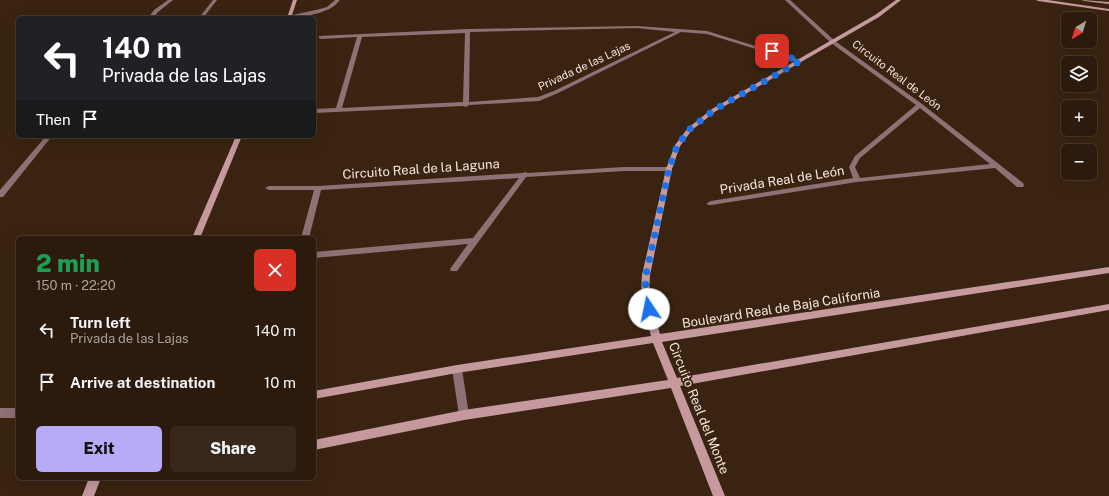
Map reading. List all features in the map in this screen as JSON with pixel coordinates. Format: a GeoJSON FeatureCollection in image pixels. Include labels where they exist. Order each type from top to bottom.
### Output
{"type":"FeatureCollection","features":[{"type":"Feature","properties":{"kind":"street"},"geometry":{"type":"LineString","coordinates":[[152,16],[171,0]]}},
{"type":"Feature","properties":{"kind":"street"},"geometry":{"type":"LineString","coordinates":[[203,16],[215,0]]}},
{"type":"Feature","properties":{"kind":"street"},"geometry":{"type":"LineString","coordinates":[[289,16],[292,0]]}},
{"type":"Feature","properties":{"kind":"street"},"geometry":{"type":"LineString","coordinates":[[294,16],[318,11],[338,0]]}},
{"type":"Feature","properties":{"kind":"street","name":"Circuito Real de León"},"geometry":{"type":"LineString","coordinates":[[787,0],[833,42],[920,105],[1020,185]]}},
{"type":"Feature","properties":{"kind":"street","name":"Circuito Real del Monte"},"geometry":{"type":"LineString","coordinates":[[719,496],[657,340],[645,294],[646,275],[669,169],[677,146],[690,129],[714,110],[877,16],[899,0]]}},
{"type":"Feature","properties":{"kind":"street"},"geometry":{"type":"LineString","coordinates":[[1038,0],[1109,10]]}},
{"type":"Feature","properties":{"kind":"street"},"geometry":{"type":"LineString","coordinates":[[1084,0],[1109,3]]}},
{"type":"Feature","properties":{"kind":"street","name":"Privada de las Lajas"},"geometry":{"type":"LineString","coordinates":[[321,37],[468,31],[637,27],[707,33],[800,61]]}},
{"type":"Feature","properties":{"kind":"street","name":"Privada de las Lajas"},"geometry":{"type":"LineString","coordinates":[[316,111],[466,105],[539,99],[682,30]]}},
{"type":"Feature","properties":{"kind":"street"},"geometry":{"type":"LineString","coordinates":[[466,105],[468,31]]}},
{"type":"Feature","properties":{"kind":"street"},"geometry":{"type":"LineString","coordinates":[[338,110],[360,36]]}},
{"type":"Feature","properties":{"kind":"street"},"geometry":{"type":"LineString","coordinates":[[920,105],[857,157],[852,167],[857,180],[995,166]]}},
{"type":"Feature","properties":{"kind":"street"},"geometry":{"type":"LineString","coordinates":[[0,195],[48,138]]}},
{"type":"Feature","properties":{"kind":"street"},"geometry":{"type":"LineString","coordinates":[[197,236],[238,138]]}},
{"type":"Feature","properties":{"kind":"street","name":"Circuito Real de la Laguna"},"geometry":{"type":"LineString","coordinates":[[269,188],[318,188],[525,174],[624,169],[669,169]]}},
{"type":"Feature","properties":{"kind":"street"},"geometry":{"type":"LineString","coordinates":[[454,270],[525,174]]}},
{"type":"Feature","properties":{"kind":"street","name":"Privada Real de León"},"geometry":{"type":"LineString","coordinates":[[711,203],[857,180]]}},
{"type":"Feature","properties":{"kind":"street"},"geometry":{"type":"LineString","coordinates":[[305,236],[318,188]]}},
{"type":"Feature","properties":{"kind":"street"},"geometry":{"type":"LineString","coordinates":[[316,255],[475,241]]}},
{"type":"Feature","properties":{"kind":"street","name":"Boulevard Real de Baja California"},"geometry":{"type":"LineString","coordinates":[[316,395],[457,369],[657,340],[1109,270]]}},
{"type":"Feature","properties":{"kind":"street"},"geometry":{"type":"LineString","coordinates":[[316,444],[464,416],[673,383],[1109,307]]}},
{"type":"Feature","properties":{"kind":"street"},"geometry":{"type":"LineString","coordinates":[[457,369],[464,416]]}},
{"type":"Feature","properties":{"kind":"street"},"geometry":{"type":"LineString","coordinates":[[0,413],[16,413]]}},
{"type":"Feature","properties":{"kind":"street"},"geometry":{"type":"LineString","coordinates":[[88,496],[94,480]]}},
{"type":"Feature","properties":{"kind":"route"},"geometry":{"type":"LineString","coordinates":[[649,309],[645,294],[646,275],[669,169],[677,146],[690,129],[714,110],[800,61],[772,51]]}}]}
